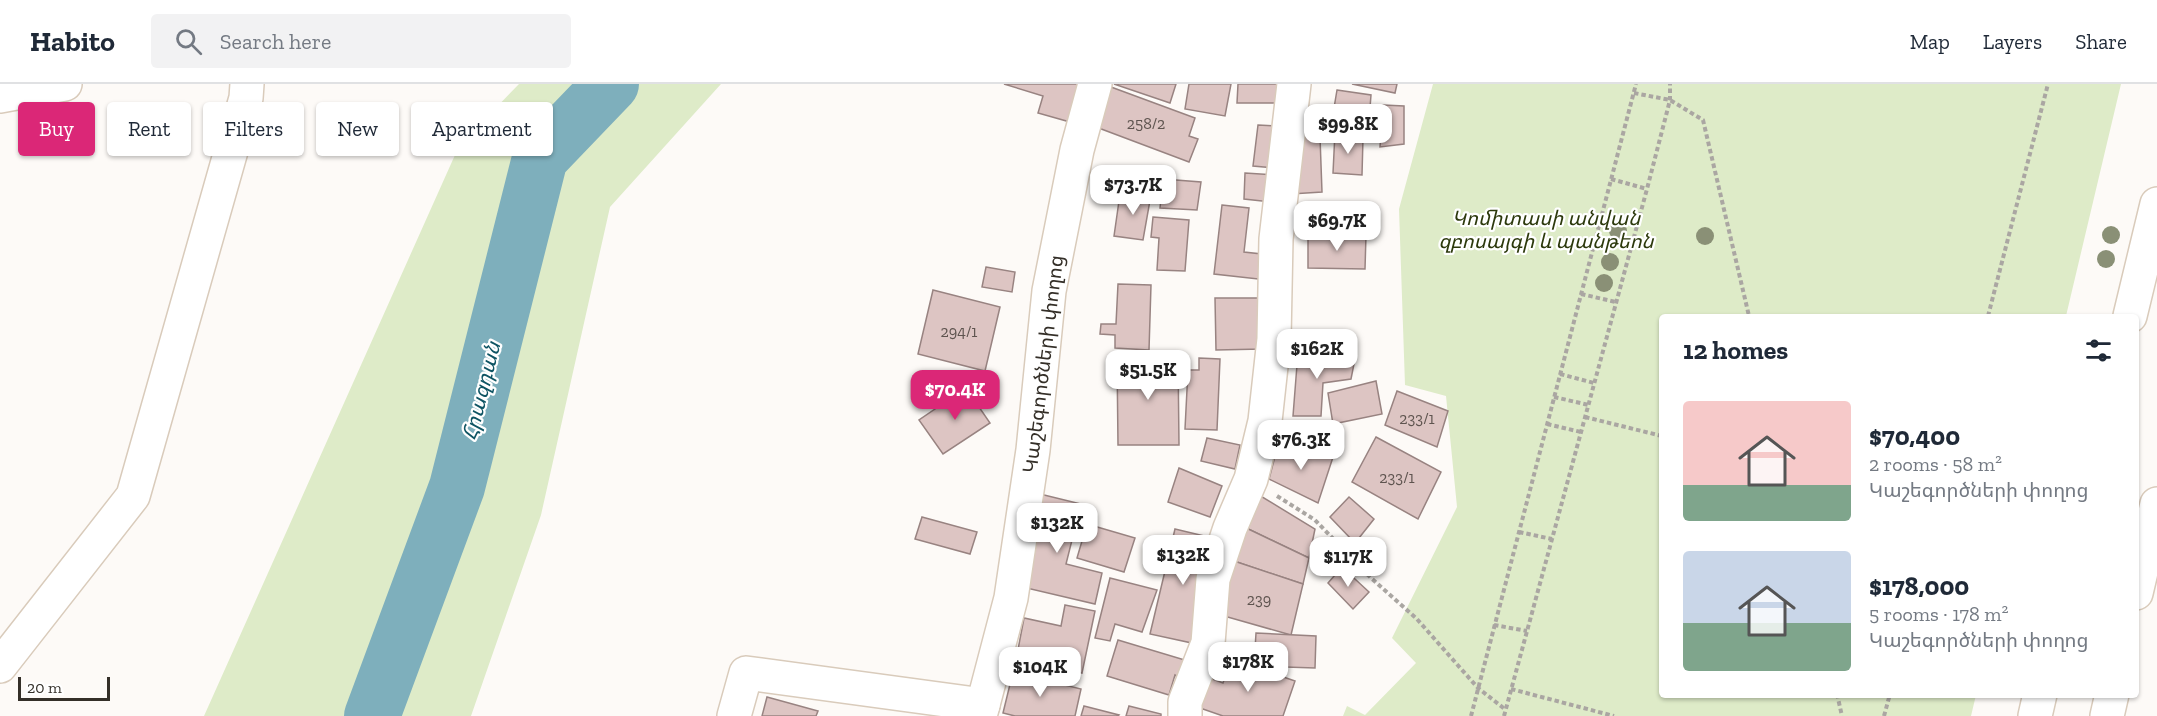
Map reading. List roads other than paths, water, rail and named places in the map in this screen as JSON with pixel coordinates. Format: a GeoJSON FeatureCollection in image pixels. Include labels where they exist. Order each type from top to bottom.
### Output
{"type":"FeatureCollection","features":[{"type":"Feature","properties":{"kind":"street"},"geometry":{"type":"LineString","coordinates":[[0,96],[65,84]]}},
{"type":"Feature","properties":{"kind":"street"},"geometry":{"type":"LineString","coordinates":[[0,666],[133,496],[243,110],[247,84]]}},
{"type":"Feature","properties":{"kind":"street","name":"Կաշեգործների փողոց"},"geometry":{"type":"LineString","coordinates":[[981,710],[1011,598],[1033,450],[1049,291],[1077,150],[1095,84]]}},
{"type":"Feature","properties":{"kind":"street"},"geometry":{"type":"LineString","coordinates":[[1185,716],[1185,702],[1208,643],[1214,579],[1230,528],[1251,479],[1265,421],[1274,339],[1276,240],[1294,84]]}},
{"type":"Feature","properties":{"kind":"street"},"geometry":{"type":"LineString","coordinates":[[2130,314],[2157,204]]}},
{"type":"Feature","properties":{"kind":"street"},"geometry":{"type":"LineString","coordinates":[[2139,581],[2157,507]]}},
{"type":"Feature","properties":{"kind":"street"},"geometry":{"type":"LineString","coordinates":[[734,716],[746,674],[981,710]]}},
{"type":"Feature","properties":{"kind":"street"},"geometry":{"type":"LineString","coordinates":[[2035,716],[2039,698]]}},
{"type":"Feature","properties":{"kind":"street"},"geometry":{"type":"LineString","coordinates":[[2107,716],[2111,698]]}},
{"type":"Feature","properties":{"kind":"waterway","name":"Հրազդան"},"geometry":{"type":"LineString","coordinates":[[372,716],[457,487],[540,158],[611,84]]}},
{"type":"Feature","properties":{"kind":"park label","name":"Կոմիտասի անվան զբոսայգի և պանթեոն"},"geometry":{"type":"Point","coordinates":[1546,230]}}]}
